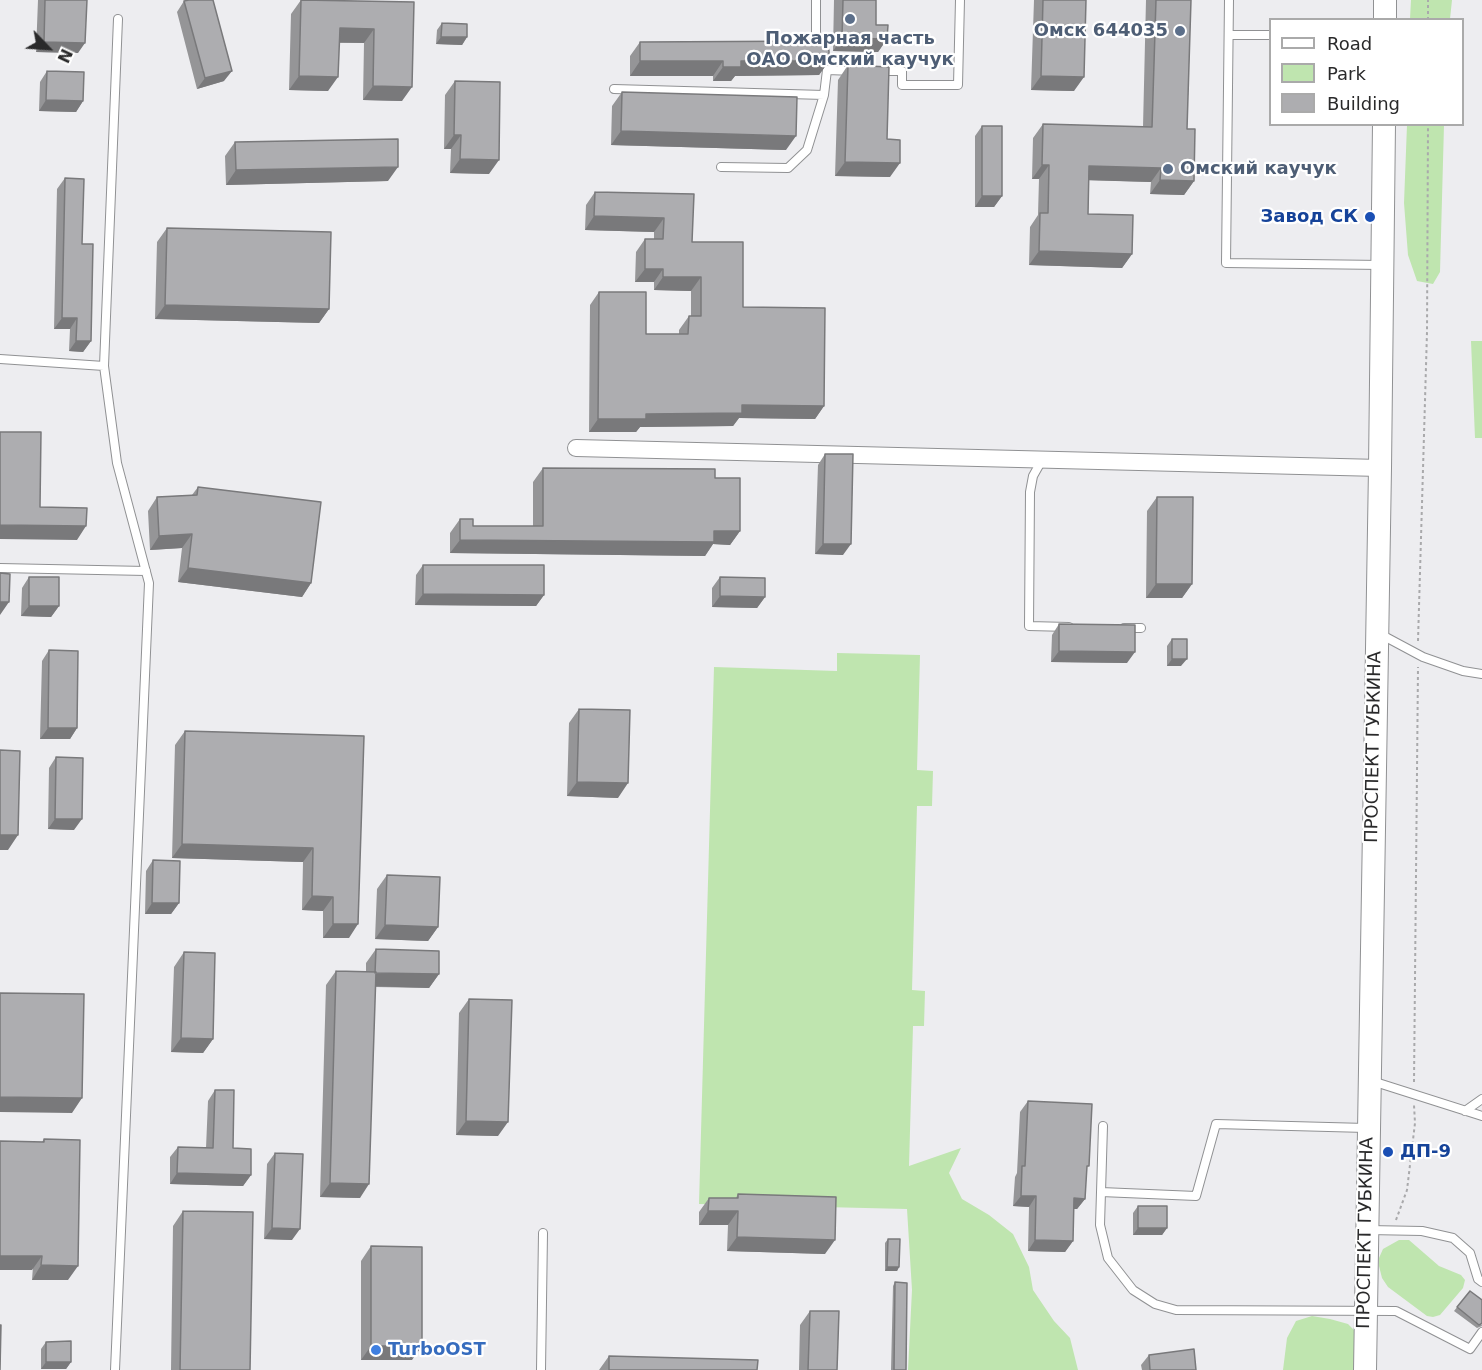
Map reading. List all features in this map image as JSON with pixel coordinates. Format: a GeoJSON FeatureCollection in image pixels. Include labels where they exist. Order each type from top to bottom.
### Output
{"type":"FeatureCollection","features":[{"type":"Feature","properties":{"kind":"main road"},"geometry":{"type":"LineString","coordinates":[[1385,0],[1385,18]]}},
{"type":"Feature","properties":{"kind":"main road","name":"ПРОСПЕКТ ГУБКИНА"},"geometry":{"type":"LineString","coordinates":[[1365,1370],[1384,126]]}},
{"type":"Feature","properties":{"kind":"street"},"geometry":{"type":"LineString","coordinates":[[576,448],[1380,468]]}},
{"type":"Feature","properties":{"kind":"lane"},"geometry":{"type":"LineString","coordinates":[[721,166],[788,168],[807,150],[824,95],[825,64],[816,36],[816,0]]}},
{"type":"Feature","properties":{"kind":"lane"},"geometry":{"type":"LineString","coordinates":[[870,71],[902,71],[902,85],[958,85],[960,0]]}},
{"type":"Feature","properties":{"kind":"lane"},"geometry":{"type":"LineString","coordinates":[[1229,0],[1226,263],[1382,265]]}},
{"type":"Feature","properties":{"kind":"lane"},"geometry":{"type":"LineString","coordinates":[[114,1370],[149,595],[149,583],[117,463],[104,366],[118,19]]}},
{"type":"Feature","properties":{"kind":"lane"},"geometry":{"type":"LineString","coordinates":[[1229,35],[1269,35]]}},
{"type":"Feature","properties":{"kind":"lane"},"geometry":{"type":"LineString","coordinates":[[825,64],[859,71]]}},
{"type":"Feature","properties":{"kind":"lane"},"geometry":{"type":"LineString","coordinates":[[614,89],[824,95]]}},
{"type":"Feature","properties":{"kind":"lane"},"geometry":{"type":"LineString","coordinates":[[0,359],[104,366]]}},
{"type":"Feature","properties":{"kind":"lane"},"geometry":{"type":"LineString","coordinates":[[1042,460],[1033,476],[1030,492],[1029,627],[1080,627]]}},
{"type":"Feature","properties":{"kind":"lane"},"geometry":{"type":"LineString","coordinates":[[0,568],[146,571]]}},
{"type":"Feature","properties":{"kind":"lane"},"geometry":{"type":"LineString","coordinates":[[1111,628],[1141,628]]}},
{"type":"Feature","properties":{"kind":"lane"},"geometry":{"type":"LineString","coordinates":[[1376,632],[1418,654],[1463,671],[1482,674]]}},
{"type":"Feature","properties":{"kind":"lane"},"geometry":{"type":"LineString","coordinates":[[1369,1080],[1482,1116]]}},
{"type":"Feature","properties":{"kind":"lane"},"geometry":{"type":"LineString","coordinates":[[1465,1110],[1482,1099]]}},
{"type":"Feature","properties":{"kind":"lane"},"geometry":{"type":"LineString","coordinates":[[1101,1192],[1196,1196],[1216,1124],[1368,1128]]}},
{"type":"Feature","properties":{"kind":"lane"},"geometry":{"type":"LineString","coordinates":[[1103,1126],[1100,1225],[1108,1258],[1133,1290],[1155,1304],[1176,1310],[1396,1311],[1470,1349],[1482,1332]]}},
{"type":"Feature","properties":{"kind":"lane"},"geometry":{"type":"LineString","coordinates":[[1366,1230],[1422,1231],[1453,1238],[1470,1253],[1478,1279],[1482,1282]]}},
{"type":"Feature","properties":{"kind":"lane"},"geometry":{"type":"LineString","coordinates":[[541,1370],[543,1233]]}},
{"type":"Feature","properties":{"kind":"path"},"geometry":{"type":"LineString","coordinates":[[1428,0],[1428,18]]}},
{"type":"Feature","properties":{"kind":"path"},"geometry":{"type":"LineString","coordinates":[[1392,1231],[1407,1190],[1415,1123],[1418,654],[1427,332],[1428,126]]}},
{"type":"Feature","properties":{"kind":"green space"},"geometry":{"type":"Polygon","coordinates":[[[1411,0],[1452,0],[1450,18],[1410,18],[1411,0]]]}},
{"type":"Feature","properties":{"kind":"green space"},"geometry":{"type":"Polygon","coordinates":[[[1407,126],[1444,126],[1440,272],[1433,284],[1417,281],[1408,255],[1404,203],[1407,126]]]}},
{"type":"Feature","properties":{"kind":"green space"},"geometry":{"type":"Polygon","coordinates":[[[1471,341],[1482,341],[1482,438],[1475,438],[1471,341]]]}},
{"type":"Feature","properties":{"kind":"green space"},"geometry":{"type":"Polygon","coordinates":[[[837,653],[920,655],[917,770],[933,771],[932,806],[917,806],[912,990],[925,991],[924,1026],[913,1026],[909,1166],[961,1148],[949,1173],[962,1199],[989,1215],[1013,1234],[1029,1267],[1033,1290],[1054,1321],[1070,1338],[1078,1370],[908,1370],[912,1290],[907,1209],[699,1204],[714,667],[837,671],[837,653]]]}},
{"type":"Feature","properties":{"kind":"green space"},"geometry":{"type":"Polygon","coordinates":[[[1399,1240],[1409,1240],[1439,1266],[1461,1275],[1465,1280],[1463,1288],[1440,1315],[1427,1316],[1388,1287],[1382,1278],[1379,1258],[1383,1249],[1399,1240]]]}},
{"type":"Feature","properties":{"kind":"green space"},"geometry":{"type":"Polygon","coordinates":[[[1312,1316],[1348,1324],[1355,1331],[1355,1370],[1283,1370],[1287,1338],[1296,1321],[1312,1316]]]}},
{"type":"Feature","properties":{"kind":"building"},"geometry":{"type":"Polygon","coordinates":[[[45,0],[87,0],[85,43],[44,42],[45,0]]]}},
{"type":"Feature","properties":{"kind":"building"},"geometry":{"type":"Polygon","coordinates":[[[213,0],[232,71],[205,78],[184,1],[213,0]]]}},
{"type":"Feature","properties":{"kind":"building"},"geometry":{"type":"Polygon","coordinates":[[[301,0],[414,2],[412,87],[373,86],[374,29],[340,28],[338,77],[299,76],[301,0]]]}},
{"type":"Feature","properties":{"kind":"building","name":"Пожарная часть ОАО Омский каучук"},"geometry":{"type":"Polygon","coordinates":[[[843,0],[876,0],[876,25],[888,25],[887,39],[842,38],[843,0]]]}},
{"type":"Feature","properties":{"kind":"building"},"geometry":{"type":"Polygon","coordinates":[[[1043,0],[1086,0],[1084,77],[1041,76],[1043,0]]]}},
{"type":"Feature","properties":{"kind":"building"},"geometry":{"type":"Polygon","coordinates":[[[1156,0],[1191,0],[1187,129],[1195,129],[1194,181],[1160,180],[1161,168],[1089,166],[1088,214],[1133,215],[1132,254],[1039,251],[1040,213],[1048,213],[1049,165],[1042,165],[1043,124],[1152,127],[1156,0]]]}},
{"type":"Feature","properties":{"kind":"building"},"geometry":{"type":"Polygon","coordinates":[[[442,23],[467,24],[467,37],[441,37],[442,23]]]}},
{"type":"Feature","properties":{"kind":"building"},"geometry":{"type":"Polygon","coordinates":[[[826,41],[829,61],[741,61],[741,67],[723,67],[723,61],[640,61],[640,42],[826,41]]]}},
{"type":"Feature","properties":{"kind":"building"},"geometry":{"type":"Polygon","coordinates":[[[848,65],[889,67],[887,139],[900,140],[900,163],[845,162],[848,65]]]}},
{"type":"Feature","properties":{"kind":"building"},"geometry":{"type":"Polygon","coordinates":[[[47,71],[84,72],[83,101],[46,100],[47,71]]]}},
{"type":"Feature","properties":{"kind":"building"},"geometry":{"type":"Polygon","coordinates":[[[455,81],[500,82],[499,160],[460,159],[461,135],[454,135],[455,81]]]}},
{"type":"Feature","properties":{"kind":"building"},"geometry":{"type":"Polygon","coordinates":[[[622,92],[797,97],[796,136],[621,131],[622,92]]]}},
{"type":"Feature","properties":{"kind":"building"},"geometry":{"type":"Polygon","coordinates":[[[982,126],[1002,126],[1002,196],[982,196],[982,126]]]}},
{"type":"Feature","properties":{"kind":"building"},"geometry":{"type":"Polygon","coordinates":[[[398,139],[398,167],[236,170],[235,142],[398,139]]]}},
{"type":"Feature","properties":{"kind":"building"},"geometry":{"type":"Polygon","coordinates":[[[65,178],[84,179],[82,244],[93,244],[91,341],[76,341],[77,318],[62,318],[65,178]]]}},
{"type":"Feature","properties":{"kind":"building"},"geometry":{"type":"Polygon","coordinates":[[[595,192],[694,194],[692,242],[743,242],[743,307],[825,308],[824,406],[742,405],[742,413],[646,414],[646,419],[598,419],[599,292],[646,292],[646,334],[688,334],[689,316],[701,316],[701,277],[663,277],[663,269],[645,269],[645,239],[663,239],[664,218],[594,216],[595,192]]]}},
{"type":"Feature","properties":{"kind":"building"},"geometry":{"type":"Polygon","coordinates":[[[167,228],[331,232],[329,309],[165,305],[167,228]]]}},
{"type":"Feature","properties":{"kind":"building"},"geometry":{"type":"Polygon","coordinates":[[[0,432],[41,432],[40,507],[87,508],[86,526],[0,525],[0,432]]]}},
{"type":"Feature","properties":{"kind":"building"},"geometry":{"type":"Polygon","coordinates":[[[825,454],[853,454],[851,544],[823,544],[825,454]]]}},
{"type":"Feature","properties":{"kind":"building"},"geometry":{"type":"Polygon","coordinates":[[[543,468],[715,469],[715,478],[740,478],[740,531],[714,531],[714,542],[460,540],[460,519],[473,519],[473,526],[543,526],[543,468]]]}},
{"type":"Feature","properties":{"kind":"building"},"geometry":{"type":"Polygon","coordinates":[[[198,487],[321,502],[311,583],[188,568],[192,534],[159,536],[157,497],[197,495],[198,487]]]}},
{"type":"Feature","properties":{"kind":"building"},"geometry":{"type":"Polygon","coordinates":[[[1157,497],[1193,497],[1192,584],[1156,584],[1157,497]]]}},
{"type":"Feature","properties":{"kind":"building"},"geometry":{"type":"Polygon","coordinates":[[[423,565],[544,565],[544,595],[423,594],[423,565]]]}},
{"type":"Feature","properties":{"kind":"building"},"geometry":{"type":"Polygon","coordinates":[[[0,573],[10,574],[9,602],[0,602],[0,573]]]}},
{"type":"Feature","properties":{"kind":"building"},"geometry":{"type":"Polygon","coordinates":[[[29,577],[59,577],[59,606],[29,606],[29,577]]]}},
{"type":"Feature","properties":{"kind":"building"},"geometry":{"type":"Polygon","coordinates":[[[720,577],[765,578],[765,597],[720,596],[720,577]]]}},
{"type":"Feature","properties":{"kind":"building"},"geometry":{"type":"Polygon","coordinates":[[[1059,624],[1135,625],[1135,652],[1059,651],[1059,624]]]}},
{"type":"Feature","properties":{"kind":"building"},"geometry":{"type":"Polygon","coordinates":[[[1172,639],[1187,639],[1187,659],[1172,659],[1172,639]]]}},
{"type":"Feature","properties":{"kind":"building"},"geometry":{"type":"Polygon","coordinates":[[[49,650],[78,651],[77,728],[48,728],[49,650]]]}},
{"type":"Feature","properties":{"kind":"building"},"geometry":{"type":"Polygon","coordinates":[[[579,709],[630,710],[628,783],[577,782],[579,709]]]}},
{"type":"Feature","properties":{"kind":"building"},"geometry":{"type":"Polygon","coordinates":[[[185,731],[364,736],[358,924],[333,924],[333,897],[312,896],[313,848],[182,844],[185,731]]]}},
{"type":"Feature","properties":{"kind":"building"},"geometry":{"type":"Polygon","coordinates":[[[0,750],[20,751],[18,835],[0,835],[0,750]]]}},
{"type":"Feature","properties":{"kind":"building"},"geometry":{"type":"Polygon","coordinates":[[[56,757],[83,758],[82,819],[55,819],[56,757]]]}},
{"type":"Feature","properties":{"kind":"building"},"geometry":{"type":"Polygon","coordinates":[[[153,860],[180,861],[179,903],[152,903],[153,860]]]}},
{"type":"Feature","properties":{"kind":"building"},"geometry":{"type":"Polygon","coordinates":[[[387,875],[440,877],[438,927],[385,925],[387,875]]]}},
{"type":"Feature","properties":{"kind":"building"},"geometry":{"type":"Polygon","coordinates":[[[376,949],[439,951],[439,974],[375,973],[376,949]]]}},
{"type":"Feature","properties":{"kind":"building"},"geometry":{"type":"Polygon","coordinates":[[[184,952],[215,953],[213,1039],[181,1038],[184,952]]]}},
{"type":"Feature","properties":{"kind":"building"},"geometry":{"type":"Polygon","coordinates":[[[336,971],[376,972],[369,1184],[330,1183],[336,971]]]}},
{"type":"Feature","properties":{"kind":"building"},"geometry":{"type":"Polygon","coordinates":[[[0,993],[84,994],[82,1098],[0,1097],[0,993]]]}},
{"type":"Feature","properties":{"kind":"building"},"geometry":{"type":"Polygon","coordinates":[[[469,999],[512,1000],[508,1122],[466,1121],[469,999]]]}},
{"type":"Feature","properties":{"kind":"building"},"geometry":{"type":"Polygon","coordinates":[[[215,1090],[234,1090],[233,1148],[251,1149],[251,1175],[177,1173],[178,1147],[213,1148],[215,1090]]]}},
{"type":"Feature","properties":{"kind":"building"},"geometry":{"type":"Polygon","coordinates":[[[1028,1101],[1092,1104],[1085,1199],[1074,1198],[1073,1241],[1035,1240],[1036,1196],[1021,1196],[1028,1101]]]}},
{"type":"Feature","properties":{"kind":"building"},"geometry":{"type":"Polygon","coordinates":[[[44,1139],[80,1140],[78,1266],[41,1265],[42,1256],[0,1256],[0,1141],[44,1142],[44,1139]]]}},
{"type":"Feature","properties":{"kind":"building"},"geometry":{"type":"Polygon","coordinates":[[[275,1153],[303,1154],[300,1229],[272,1228],[275,1153]]]}},
{"type":"Feature","properties":{"kind":"building"},"geometry":{"type":"Polygon","coordinates":[[[738,1194],[836,1197],[835,1240],[737,1237],[738,1211],[708,1211],[709,1198],[738,1198],[738,1194]]]}},
{"type":"Feature","properties":{"kind":"building"},"geometry":{"type":"Polygon","coordinates":[[[1138,1206],[1167,1206],[1167,1228],[1138,1228],[1138,1206]]]}},
{"type":"Feature","properties":{"kind":"building"},"geometry":{"type":"Polygon","coordinates":[[[183,1211],[253,1212],[250,1370],[180,1370],[183,1211]]]}},
{"type":"Feature","properties":{"kind":"building"},"geometry":{"type":"Polygon","coordinates":[[[888,1239],[900,1239],[899,1267],[887,1267],[888,1239]]]}},
{"type":"Feature","properties":{"kind":"building"},"geometry":{"type":"Polygon","coordinates":[[[371,1246],[422,1247],[422,1346],[371,1346],[371,1246]]]}},
{"type":"Feature","properties":{"kind":"building"},"geometry":{"type":"Polygon","coordinates":[[[895,1282],[907,1283],[906,1370],[894,1370],[895,1282]]]}},
{"type":"Feature","properties":{"kind":"building"},"geometry":{"type":"Polygon","coordinates":[[[1470,1291],[1482,1300],[1482,1323],[1479,1325],[1457,1307],[1470,1291]]]}},
{"type":"Feature","properties":{"kind":"building"},"geometry":{"type":"Polygon","coordinates":[[[810,1311],[839,1311],[837,1370],[808,1370],[810,1311]]]}},
{"type":"Feature","properties":{"kind":"building"},"geometry":{"type":"Polygon","coordinates":[[[71,1341],[71,1362],[46,1362],[46,1342],[71,1341]]]}},
{"type":"Feature","properties":{"kind":"building"},"geometry":{"type":"Polygon","coordinates":[[[1194,1349],[1196,1370],[1150,1370],[1149,1355],[1194,1349]]]}},
{"type":"Feature","properties":{"kind":"building"},"geometry":{"type":"Polygon","coordinates":[[[609,1356],[758,1360],[757,1370],[609,1370],[609,1356]]]}},
{"type":"Feature","properties":{"kind":"place","name":"Пожарная часть ОАО Омский каучук"},"geometry":{"type":"Point","coordinates":[850,19]}},
{"type":"Feature","properties":{"kind":"place","name":"Омск 644035"},"geometry":{"type":"Point","coordinates":[1180,31]}},
{"type":"Feature","properties":{"kind":"place","name":"Омский каучук"},"geometry":{"type":"Point","coordinates":[1168,169]}},
{"type":"Feature","properties":{"kind":"place","name":"Завод СК"},"geometry":{"type":"Point","coordinates":[1370,217]}},
{"type":"Feature","properties":{"kind":"place","name":"ДП-9"},"geometry":{"type":"Point","coordinates":[1388,1152]}},
{"type":"Feature","properties":{"kind":"place","name":"TurboOST"},"geometry":{"type":"Point","coordinates":[376,1350]}}]}
